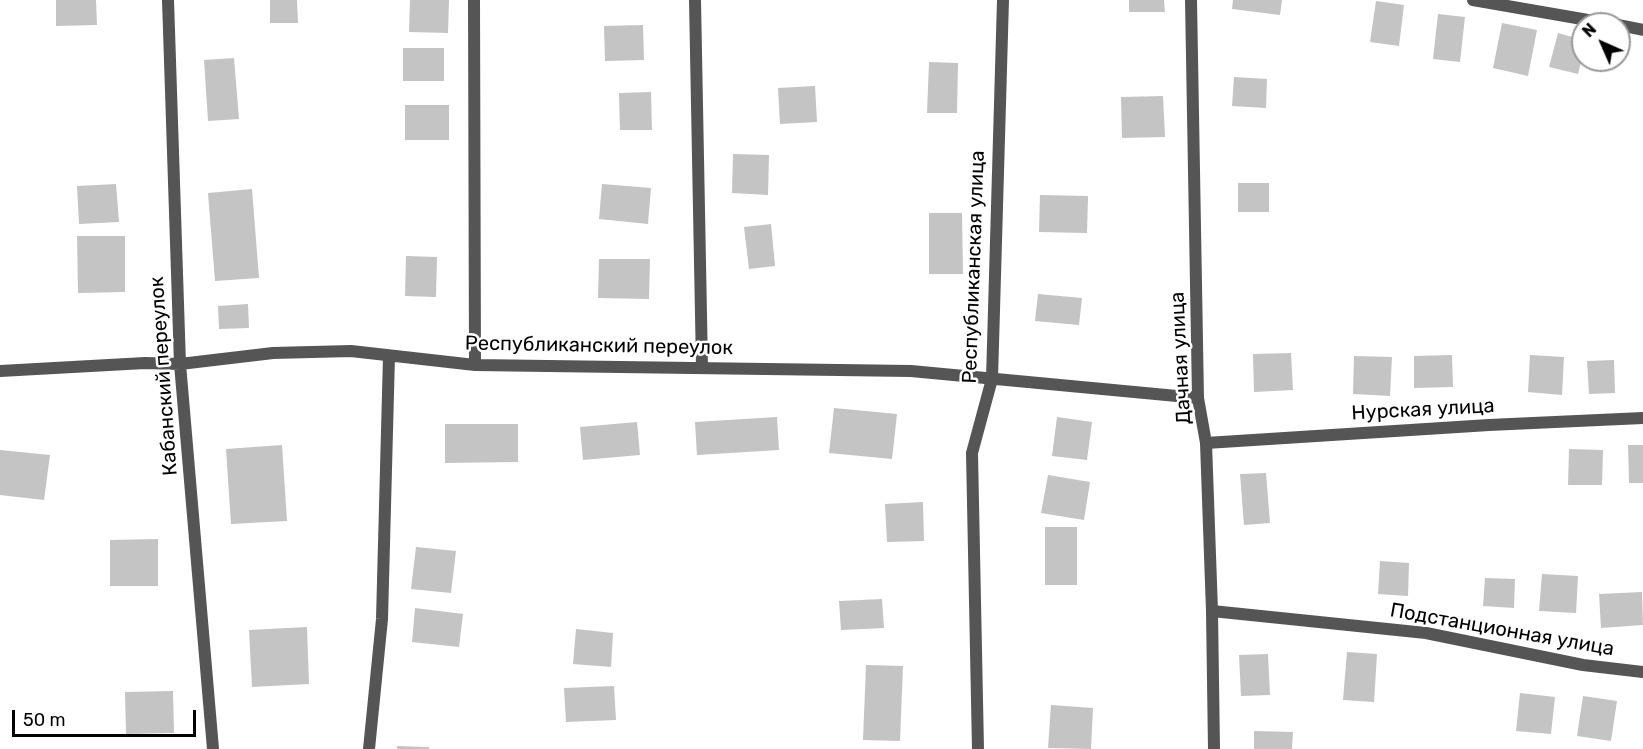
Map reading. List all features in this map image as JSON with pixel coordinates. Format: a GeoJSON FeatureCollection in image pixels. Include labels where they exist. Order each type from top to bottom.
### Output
{"type":"FeatureCollection","features":[{"type":"Feature","properties":{"kind":"street","name":"Кабанский переулок"},"geometry":{"type":"LineString","coordinates":[[168,0],[180,364],[213,749]]}},
{"type":"Feature","properties":{"kind":"street"},"geometry":{"type":"LineString","coordinates":[[474,0],[475,365]]}},
{"type":"Feature","properties":{"kind":"street"},"geometry":{"type":"LineString","coordinates":[[695,0],[702,367]]}},
{"type":"Feature","properties":{"kind":"street","name":"Республиканская улица"},"geometry":{"type":"LineString","coordinates":[[978,749],[972,453],[992,379],[1003,0]]}},
{"type":"Feature","properties":{"kind":"street","name":"Дачная улица"},"geometry":{"type":"LineString","coordinates":[[1191,0],[1198,398],[1206,443],[1214,749]]}},
{"type":"Feature","properties":{"kind":"street"},"geometry":{"type":"LineString","coordinates":[[1473,0],[1571,17]]}},
{"type":"Feature","properties":{"kind":"street","name":"Республиканский переулок"},"geometry":{"type":"LineString","coordinates":[[0,370],[145,363],[180,364],[273,353],[351,351],[475,365],[911,371],[1198,398]]}},
{"type":"Feature","properties":{"kind":"street"},"geometry":{"type":"LineString","coordinates":[[369,749],[382,619],[389,356]]}},
{"type":"Feature","properties":{"kind":"street","name":"Нурская улица"},"geometry":{"type":"LineString","coordinates":[[1206,443],[1489,425],[1643,418]]}},
{"type":"Feature","properties":{"kind":"street","name":"Подстанционная улица"},"geometry":{"type":"LineString","coordinates":[[1212,611],[1426,633],[1583,666],[1643,672]]}},
{"type":"Feature","properties":{"kind":"building"},"geometry":{"type":"Polygon","coordinates":[[[56,0],[96,0],[97,25],[56,26],[56,0]]]}},
{"type":"Feature","properties":{"kind":"building"},"geometry":{"type":"Polygon","coordinates":[[[270,0],[297,0],[298,23],[270,23],[270,0]]]}},
{"type":"Feature","properties":{"kind":"building"},"geometry":{"type":"Polygon","coordinates":[[[410,0],[449,0],[448,33],[409,32],[410,0]]]}},
{"type":"Feature","properties":{"kind":"building"},"geometry":{"type":"Polygon","coordinates":[[[1129,0],[1164,0],[1165,12],[1129,12],[1129,0]]]}},
{"type":"Feature","properties":{"kind":"building"},"geometry":{"type":"Polygon","coordinates":[[[1233,0],[1282,0],[1280,15],[1232,9],[1233,0]]]}},
{"type":"Feature","properties":{"kind":"building"},"geometry":{"type":"Polygon","coordinates":[[[1376,1],[1404,5],[1399,46],[1370,42],[1376,1]]]}},
{"type":"Feature","properties":{"kind":"building"},"geometry":{"type":"Polygon","coordinates":[[[1438,14],[1465,17],[1460,62],[1433,59],[1438,14]]]}},
{"type":"Feature","properties":{"kind":"building"},"geometry":{"type":"Polygon","coordinates":[[[1502,23],[1537,30],[1528,76],[1493,68],[1502,23]]]}},
{"type":"Feature","properties":{"kind":"building"},"geometry":{"type":"Polygon","coordinates":[[[643,25],[644,60],[605,61],[604,26],[643,25]]]}},
{"type":"Feature","properties":{"kind":"building"},"geometry":{"type":"Polygon","coordinates":[[[1558,33],[1571,37],[1571,72],[1579,72],[1578,74],[1549,67],[1558,33]]]}},
{"type":"Feature","properties":{"kind":"building"},"geometry":{"type":"Polygon","coordinates":[[[403,48],[444,48],[444,81],[403,81],[403,48]]]}},
{"type":"Feature","properties":{"kind":"building"},"geometry":{"type":"Polygon","coordinates":[[[234,58],[239,119],[208,121],[204,60],[234,58]]]}},
{"type":"Feature","properties":{"kind":"building"},"geometry":{"type":"Polygon","coordinates":[[[929,62],[958,63],[957,113],[927,113],[929,62]]]}},
{"type":"Feature","properties":{"kind":"building"},"geometry":{"type":"Polygon","coordinates":[[[1234,77],[1267,79],[1266,108],[1232,106],[1234,77]]]}},
{"type":"Feature","properties":{"kind":"building"},"geometry":{"type":"Polygon","coordinates":[[[815,86],[817,122],[780,124],[778,88],[815,86]]]}},
{"type":"Feature","properties":{"kind":"building"},"geometry":{"type":"Polygon","coordinates":[[[651,92],[652,130],[620,130],[619,93],[651,92]]]}},
{"type":"Feature","properties":{"kind":"building"},"geometry":{"type":"Polygon","coordinates":[[[1163,96],[1165,137],[1122,138],[1121,97],[1163,96]]]}},
{"type":"Feature","properties":{"kind":"building"},"geometry":{"type":"Polygon","coordinates":[[[405,105],[449,105],[449,140],[405,140],[405,105]]]}},
{"type":"Feature","properties":{"kind":"building"},"geometry":{"type":"Polygon","coordinates":[[[733,154],[769,155],[768,195],[732,193],[733,154]]]}},
{"type":"Feature","properties":{"kind":"building"},"geometry":{"type":"Polygon","coordinates":[[[1238,183],[1269,183],[1269,212],[1238,212],[1238,183]]]}},
{"type":"Feature","properties":{"kind":"building"},"geometry":{"type":"Polygon","coordinates":[[[116,184],[119,222],[79,224],[77,186],[116,184]]]}},
{"type":"Feature","properties":{"kind":"building"},"geometry":{"type":"Polygon","coordinates":[[[602,184],[651,188],[648,224],[599,219],[602,184]]]}},
{"type":"Feature","properties":{"kind":"building"},"geometry":{"type":"Polygon","coordinates":[[[252,189],[259,278],[215,281],[208,193],[252,189]]]}},
{"type":"Feature","properties":{"kind":"building"},"geometry":{"type":"Polygon","coordinates":[[[1040,195],[1088,196],[1087,233],[1039,232],[1040,195]]]}},
{"type":"Feature","properties":{"kind":"building"},"geometry":{"type":"Polygon","coordinates":[[[929,213],[962,213],[963,274],[929,274],[929,213]]]}},
{"type":"Feature","properties":{"kind":"building"},"geometry":{"type":"Polygon","coordinates":[[[771,224],[775,266],[749,269],[744,227],[771,224]]]}},
{"type":"Feature","properties":{"kind":"building"},"geometry":{"type":"Polygon","coordinates":[[[77,236],[125,236],[125,292],[78,293],[77,236]]]}},
{"type":"Feature","properties":{"kind":"building"},"geometry":{"type":"Polygon","coordinates":[[[406,256],[437,257],[436,297],[405,296],[406,256]]]}},
{"type":"Feature","properties":{"kind":"building"},"geometry":{"type":"Polygon","coordinates":[[[599,259],[650,259],[649,299],[598,298],[599,259]]]}},
{"type":"Feature","properties":{"kind":"building"},"geometry":{"type":"Polygon","coordinates":[[[1038,294],[1082,298],[1079,325],[1035,321],[1038,294]]]}},
{"type":"Feature","properties":{"kind":"building"},"geometry":{"type":"Polygon","coordinates":[[[248,304],[249,328],[219,329],[218,306],[248,304]]]}},
{"type":"Feature","properties":{"kind":"building"},"geometry":{"type":"Polygon","coordinates":[[[1291,353],[1293,390],[1254,392],[1253,354],[1291,353]]]}},
{"type":"Feature","properties":{"kind":"building"},"geometry":{"type":"Polygon","coordinates":[[[1452,355],[1453,387],[1414,388],[1414,356],[1452,355]]]}},
{"type":"Feature","properties":{"kind":"building"},"geometry":{"type":"Polygon","coordinates":[[[1530,355],[1564,357],[1562,395],[1528,392],[1530,355]]]}},
{"type":"Feature","properties":{"kind":"building"},"geometry":{"type":"Polygon","coordinates":[[[1354,356],[1392,357],[1390,396],[1353,394],[1354,356]]]}},
{"type":"Feature","properties":{"kind":"building"},"geometry":{"type":"Polygon","coordinates":[[[1614,360],[1615,393],[1589,394],[1587,361],[1614,360]]]}},
{"type":"Feature","properties":{"kind":"building"},"geometry":{"type":"Polygon","coordinates":[[[834,408],[897,414],[892,459],[829,453],[834,408]]]}},
{"type":"Feature","properties":{"kind":"building"},"geometry":{"type":"Polygon","coordinates":[[[777,417],[779,450],[697,455],[695,422],[777,417]]]}},
{"type":"Feature","properties":{"kind":"building"},"geometry":{"type":"Polygon","coordinates":[[[1057,417],[1092,422],[1087,460],[1052,456],[1057,417]]]}},
{"type":"Feature","properties":{"kind":"building"},"geometry":{"type":"Polygon","coordinates":[[[637,422],[640,455],[583,460],[580,427],[637,422]]]}},
{"type":"Feature","properties":{"kind":"building"},"geometry":{"type":"Polygon","coordinates":[[[445,424],[518,424],[518,462],[445,463],[445,424]]]}},
{"type":"Feature","properties":{"kind":"building"},"geometry":{"type":"Polygon","coordinates":[[[282,445],[287,521],[231,524],[226,449],[282,445]]]}},
{"type":"Feature","properties":{"kind":"building"},"geometry":{"type":"Polygon","coordinates":[[[1628,445],[1643,445],[1643,483],[1629,483],[1628,445]]]}},
{"type":"Feature","properties":{"kind":"building"},"geometry":{"type":"Polygon","coordinates":[[[1569,449],[1603,450],[1602,485],[1568,485],[1569,449]]]}},
{"type":"Feature","properties":{"kind":"building"},"geometry":{"type":"Polygon","coordinates":[[[0,450],[50,455],[44,500],[0,495],[0,450]]]}},
{"type":"Feature","properties":{"kind":"building"},"geometry":{"type":"Polygon","coordinates":[[[1266,473],[1270,523],[1244,525],[1240,474],[1266,473]]]}},
{"type":"Feature","properties":{"kind":"building"},"geometry":{"type":"Polygon","coordinates":[[[1048,475],[1090,482],[1084,520],[1041,513],[1048,475]]]}},
{"type":"Feature","properties":{"kind":"building"},"geometry":{"type":"Polygon","coordinates":[[[923,502],[924,541],[887,542],[885,504],[923,502]]]}},
{"type":"Feature","properties":{"kind":"building"},"geometry":{"type":"Polygon","coordinates":[[[1045,527],[1077,527],[1077,585],[1045,585],[1045,527]]]}},
{"type":"Feature","properties":{"kind":"building"},"geometry":{"type":"Polygon","coordinates":[[[158,539],[158,586],[110,586],[110,540],[158,539]]]}},
{"type":"Feature","properties":{"kind":"building"},"geometry":{"type":"Polygon","coordinates":[[[416,547],[456,551],[451,593],[411,589],[416,547]]]}},
{"type":"Feature","properties":{"kind":"building"},"geometry":{"type":"Polygon","coordinates":[[[1380,561],[1409,563],[1408,596],[1378,594],[1380,561]]]}},
{"type":"Feature","properties":{"kind":"building"},"geometry":{"type":"Polygon","coordinates":[[[1542,574],[1578,576],[1576,613],[1539,611],[1542,574]]]}},
{"type":"Feature","properties":{"kind":"building"},"geometry":{"type":"Polygon","coordinates":[[[1485,578],[1515,579],[1514,608],[1483,606],[1485,578]]]}},
{"type":"Feature","properties":{"kind":"building"},"geometry":{"type":"Polygon","coordinates":[[[1642,592],[1643,625],[1601,628],[1599,594],[1642,592]]]}},
{"type":"Feature","properties":{"kind":"building"},"geometry":{"type":"Polygon","coordinates":[[[882,599],[884,628],[841,630],[839,601],[882,599]]]}},
{"type":"Feature","properties":{"kind":"building"},"geometry":{"type":"Polygon","coordinates":[[[415,608],[463,614],[459,647],[412,642],[415,608]]]}},
{"type":"Feature","properties":{"kind":"building"},"geometry":{"type":"Polygon","coordinates":[[[307,627],[309,684],[252,687],[249,630],[307,627]]]}},
{"type":"Feature","properties":{"kind":"building"},"geometry":{"type":"Polygon","coordinates":[[[576,629],[613,633],[611,667],[573,664],[576,629]]]}},
{"type":"Feature","properties":{"kind":"building"},"geometry":{"type":"Polygon","coordinates":[[[1347,652],[1377,654],[1374,702],[1343,700],[1347,652]]]}},
{"type":"Feature","properties":{"kind":"building"},"geometry":{"type":"Polygon","coordinates":[[[1268,654],[1270,695],[1241,696],[1239,655],[1268,654]]]}},
{"type":"Feature","properties":{"kind":"building"},"geometry":{"type":"Polygon","coordinates":[[[866,665],[903,666],[900,741],[863,740],[866,665]]]}},
{"type":"Feature","properties":{"kind":"building"},"geometry":{"type":"Polygon","coordinates":[[[614,686],[616,720],[566,722],[564,688],[614,686]]]}},
{"type":"Feature","properties":{"kind":"building"},"geometry":{"type":"Polygon","coordinates":[[[173,691],[174,733],[126,734],[125,692],[173,691]]]}},
{"type":"Feature","properties":{"kind":"building"},"geometry":{"type":"Polygon","coordinates":[[[1520,693],[1555,697],[1551,734],[1516,731],[1520,693]]]}},
{"type":"Feature","properties":{"kind":"building"},"geometry":{"type":"Polygon","coordinates":[[[1583,696],[1617,701],[1611,741],[1577,736],[1583,696]]]}},
{"type":"Feature","properties":{"kind":"building"},"geometry":{"type":"Polygon","coordinates":[[[1051,705],[1093,708],[1091,749],[1048,748],[1051,705]]]}},
{"type":"Feature","properties":{"kind":"building"},"geometry":{"type":"Polygon","coordinates":[[[1254,731],[1293,732],[1292,749],[1254,749],[1254,731]]]}},
{"type":"Feature","properties":{"kind":"building"},"geometry":{"type":"Polygon","coordinates":[[[397,746],[429,747],[429,749],[397,749],[397,746]]]}}]}
